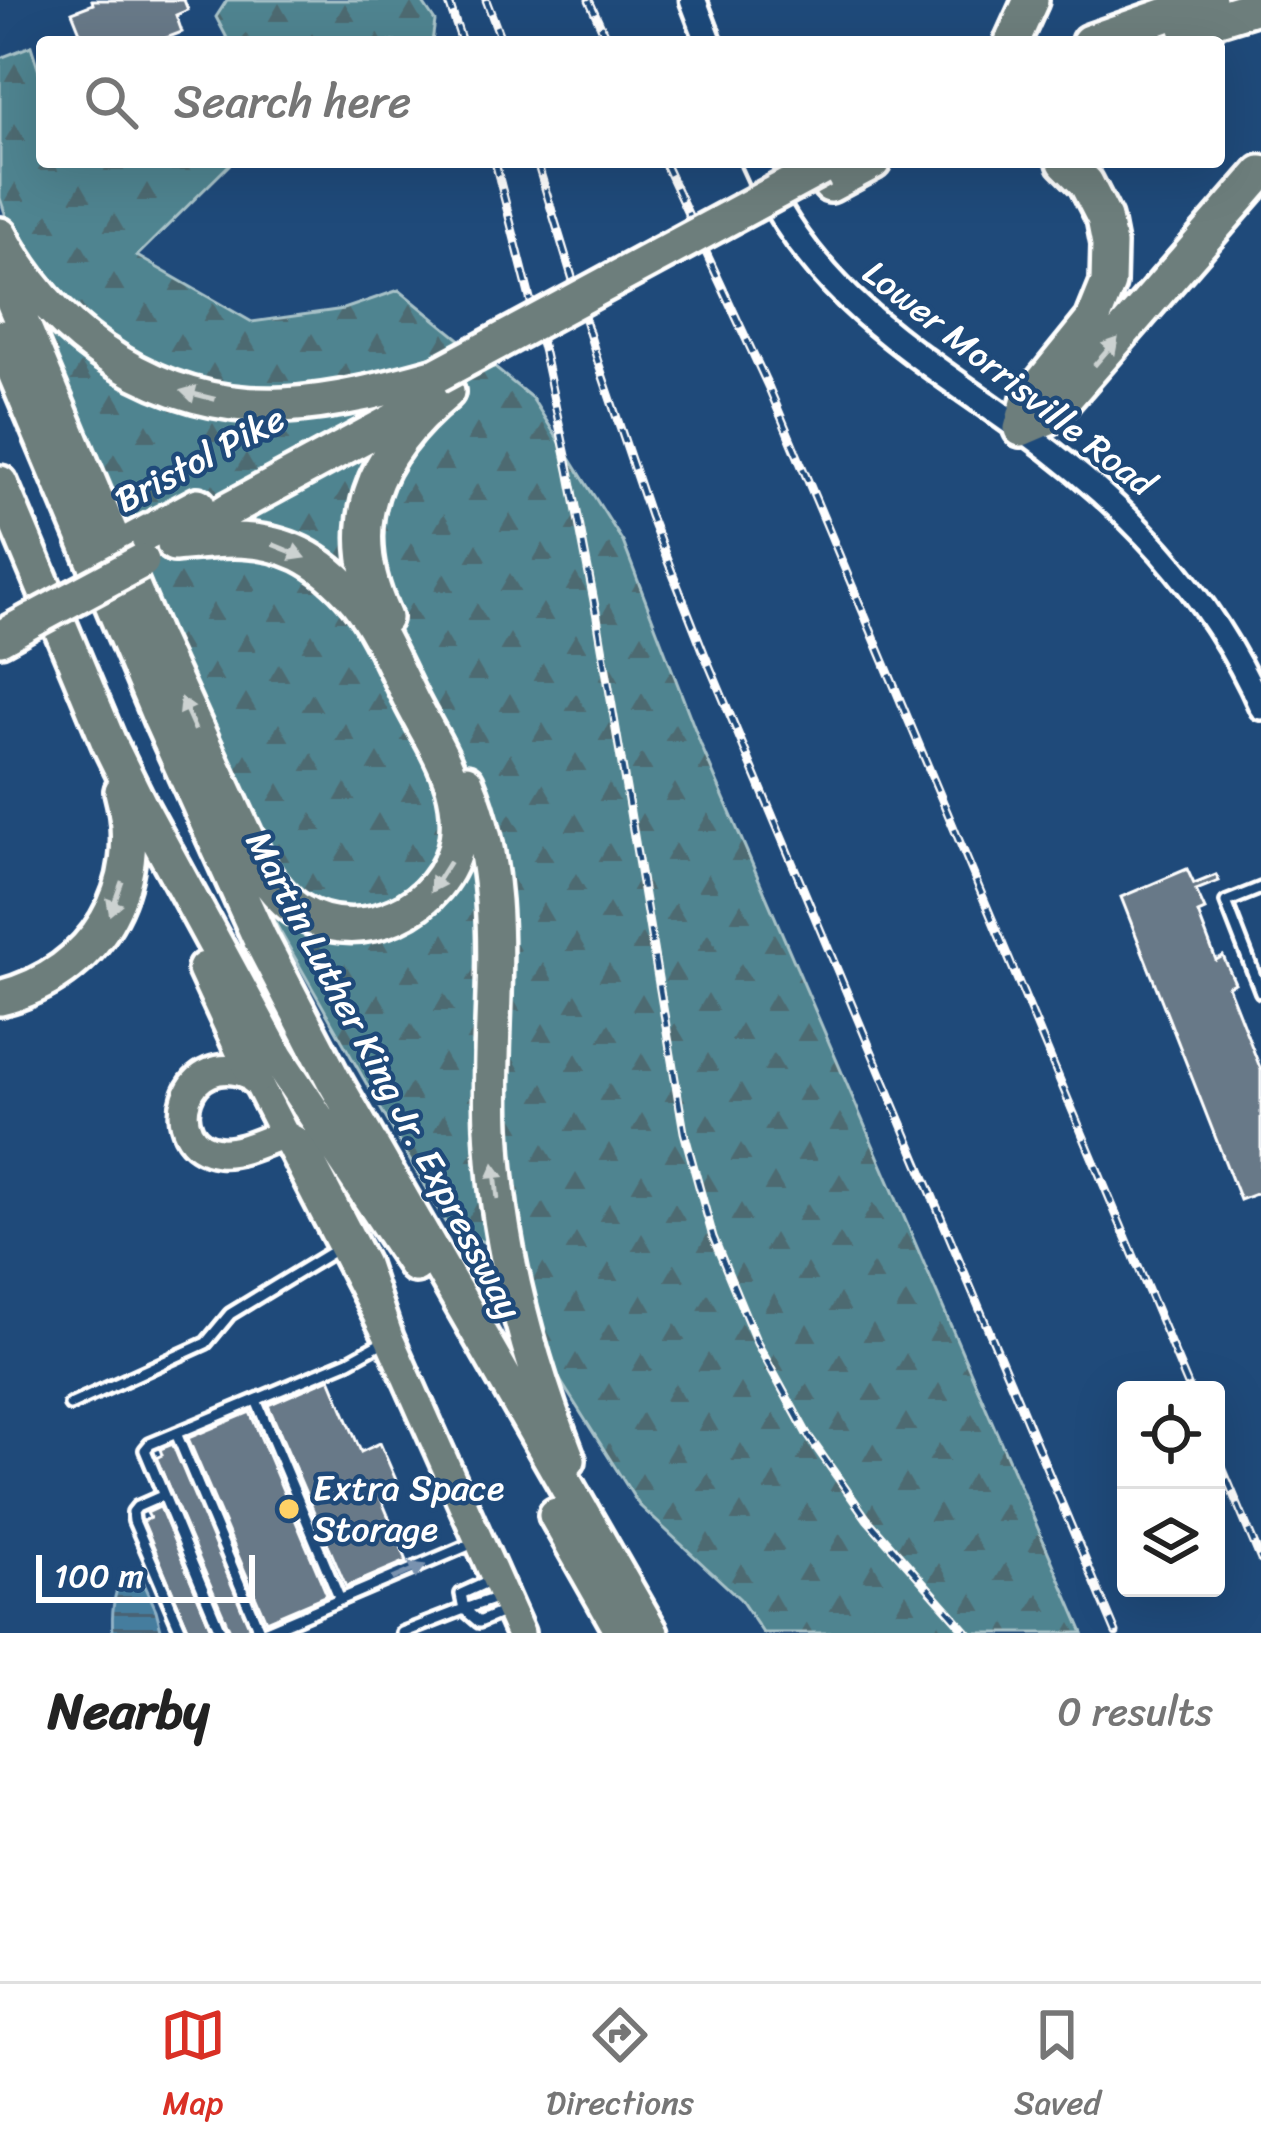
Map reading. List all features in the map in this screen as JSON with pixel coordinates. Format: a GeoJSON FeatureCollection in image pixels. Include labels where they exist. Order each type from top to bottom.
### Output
{"type":"FeatureCollection","features":[{"type":"Feature","properties":{"kind":"highway"},"geometry":{"type":"LineString","coordinates":[[1015,36],[1031,0]]}},
{"type":"Feature","properties":{"kind":"highway"},"geometry":{"type":"LineString","coordinates":[[1106,36],[1209,0]]}},
{"type":"Feature","properties":{"kind":"highway"},"geometry":{"type":"LineString","coordinates":[[1163,36],[1261,4]]}},
{"type":"Feature","properties":{"kind":"highway"},"geometry":{"type":"LineString","coordinates":[[1021,429],[1029,399],[1093,320],[1108,283],[1104,218],[1093,194],[1070,168]]}},
{"type":"Feature","properties":{"kind":"highway"},"geometry":{"type":"LineString","coordinates":[[174,544],[442,384],[828,172]]}},
{"type":"Feature","properties":{"kind":"highway"},"geometry":{"type":"LineString","coordinates":[[1021,429],[1049,417],[1261,173]]}},
{"type":"Feature","properties":{"kind":"highway"},"geometry":{"type":"LineString","coordinates":[[0,235],[28,282],[76,334],[128,369],[184,392],[234,403],[280,405],[442,384]]}},
{"type":"Feature","properties":{"kind":"highway"},"geometry":{"type":"LineString","coordinates":[[0,270],[163,658],[262,872],[289,903],[326,922],[367,924],[406,911],[428,895],[450,862],[457,838],[457,802],[446,769],[366,614],[330,574],[281,546],[244,539],[138,550]]}},
{"type":"Feature","properties":{"kind":"highway","name":"Martin Luther King Jr. Expressway"},"geometry":{"type":"LineString","coordinates":[[0,337],[184,776],[260,939],[334,1079],[651,1633]]}},
{"type":"Feature","properties":{"kind":"highway"},"geometry":{"type":"LineString","coordinates":[[442,384],[394,445],[376,477],[364,527],[365,562],[378,605],[458,764],[483,829],[495,899],[492,1116],[506,1248],[527,1342],[548,1407],[616,1571]]}},
{"type":"Feature","properties":{"kind":"highway","name":"Bristol Pike"},"geometry":{"type":"LineString","coordinates":[[0,638],[21,609],[442,384]]}},
{"type":"Feature","properties":{"kind":"highway","name":"Martin Luther King Jr. Expressway"},"geometry":{"type":"LineString","coordinates":[[0,391],[142,728],[277,1018],[623,1633]]}},
{"type":"Feature","properties":{"kind":"highway"},"geometry":{"type":"LineString","coordinates":[[1,488],[140,806],[277,1058],[415,1265]]}},
{"type":"Feature","properties":{"kind":"highway"},"geometry":{"type":"LineString","coordinates":[[0,998],[33,988],[64,970],[91,944],[112,912],[124,876],[127,835],[109,742]]}},
{"type":"Feature","properties":{"kind":"highway"},"geometry":{"type":"LineString","coordinates":[[140,806],[153,851],[255,1077]]}},
{"type":"Feature","properties":{"kind":"main road"},"geometry":{"type":"LineString","coordinates":[[693,0],[707,36]]}},
{"type":"Feature","properties":{"kind":"main road","name":"Lower Morrisville Road"},"geometry":{"type":"LineString","coordinates":[[757,168],[787,226],[828,279],[883,329],[1021,429]]}},
{"type":"Feature","properties":{"kind":"main road"},"geometry":{"type":"LineString","coordinates":[[389,1338],[364,1264],[307,1150],[296,1138],[284,1134],[219,1152],[199,1144],[187,1129],[185,1100],[202,1076],[233,1068],[255,1077],[284,1134],[341,1247],[389,1338],[508,1604]]}},
{"type":"Feature","properties":{"kind":"street","name":"Lower Morrisville Road"},"geometry":{"type":"LineString","coordinates":[[1021,429],[1093,483],[1163,554],[1220,632],[1261,708]]}},
{"type":"Feature","properties":{"kind":"lane"},"geometry":{"type":"LineString","coordinates":[[1261,888],[1226,902],[1261,992]]}},
{"type":"Feature","properties":{"kind":"lane"},"geometry":{"type":"LineString","coordinates":[[70,1405],[206,1342],[230,1314],[341,1247]]}},
{"type":"Feature","properties":{"kind":"lane"},"geometry":{"type":"LineString","coordinates":[[221,1633],[145,1450],[349,1361],[389,1338]]}},
{"type":"Feature","properties":{"kind":"lane"},"geometry":{"type":"LineString","coordinates":[[256,1400],[340,1600]]}},
{"type":"Feature","properties":{"kind":"lane"},"geometry":{"type":"LineString","coordinates":[[176,1433],[261,1633],[481,1540]]}},
{"type":"Feature","properties":{"kind":"lane"},"geometry":{"type":"LineString","coordinates":[[163,1496],[137,1507],[134,1521],[182,1633]]}},
{"type":"Feature","properties":{"kind":"lane"},"geometry":{"type":"LineString","coordinates":[[464,1609],[461,1594],[508,1604]]}},
{"type":"Feature","properties":{"kind":"lane"},"geometry":{"type":"LineString","coordinates":[[402,1633],[464,1609],[508,1604]]}},
{"type":"Feature","properties":{"kind":"green space"},"geometry":{"type":"Polygon","coordinates":[[[227,0],[421,0],[435,21],[433,36],[226,36],[216,17],[227,0]]]}},
{"type":"Feature","properties":{"kind":"green space"},"geometry":{"type":"Polygon","coordinates":[[[31,46],[36,62],[36,168],[226,168],[137,256],[252,322],[344,309],[399,290],[532,398],[623,542],[701,745],[1083,1633],[763,1633],[740,1599],[639,1505],[555,1372],[487,1244],[445,1222],[269,912],[274,863],[206,717],[49,347],[0,198],[0,58],[31,46]]]}},
{"type":"Feature","properties":{"kind":"water"},"geometry":{"type":"Polygon","coordinates":[[[139,1572],[162,1633],[113,1633],[119,1582],[122,1575],[139,1572]]]}},
{"type":"Feature","properties":{"kind":"building"},"geometry":{"type":"Polygon","coordinates":[[[92,0],[184,0],[188,10],[176,15],[182,32],[172,36],[82,36],[72,12],[93,4],[92,0]]]}},
{"type":"Feature","properties":{"kind":"building"},"geometry":{"type":"Polygon","coordinates":[[[1187,869],[1194,884],[1216,875],[1219,881],[1196,890],[1205,910],[1198,913],[1216,960],[1223,956],[1235,983],[1228,986],[1261,1070],[1261,1192],[1240,1200],[1121,897],[1187,869]]]}},
{"type":"Feature","properties":{"kind":"building"},"geometry":{"type":"Polygon","coordinates":[[[330,1378],[361,1452],[380,1443],[396,1480],[377,1489],[407,1561],[346,1587],[268,1405],[330,1378]]]}},
{"type":"Feature","properties":{"kind":"building"},"geometry":{"type":"Polygon","coordinates":[[[250,1412],[327,1595],[266,1621],[188,1438],[250,1412]]]}},
{"type":"Feature","properties":{"kind":"building"},"geometry":{"type":"Polygon","coordinates":[[[173,1444],[251,1627],[237,1633],[231,1633],[156,1458],[162,1455],[160,1449],[173,1444]]]}},
{"type":"Feature","properties":{"kind":"building"},"geometry":{"type":"Polygon","coordinates":[[[160,1507],[213,1633],[190,1633],[143,1521],[150,1518],[147,1513],[160,1507]]]}},
{"type":"Feature","properties":{"kind":"railway"},"geometry":{"type":"LineString","coordinates":[[448,0],[460,36]]}},
{"type":"Feature","properties":{"kind":"railway"},"geometry":{"type":"LineString","coordinates":[[486,0],[500,36]]}},
{"type":"Feature","properties":{"kind":"railway"},"geometry":{"type":"LineString","coordinates":[[589,0],[605,36]]}},
{"type":"Feature","properties":{"kind":"railway"},"geometry":{"type":"LineString","coordinates":[[497,168],[569,470],[684,1132],[713,1237],[757,1343],[807,1434],[867,1519],[968,1633]]}},
{"type":"Feature","properties":{"kind":"railway"},"geometry":{"type":"LineString","coordinates":[[539,168],[650,516],[1116,1633]]}},
{"type":"Feature","properties":{"kind":"railway"},"geometry":{"type":"LineString","coordinates":[[667,168],[769,388],[1186,1381]]}},
{"type":"Feature","properties":{"kind":"railway"},"geometry":{"type":"LineString","coordinates":[[1225,1474],[1261,1560]]}},
{"type":"Feature","properties":{"kind":"place","name":"Extra Space Storage"},"geometry":{"type":"Point","coordinates":[289,1509]}}]}
